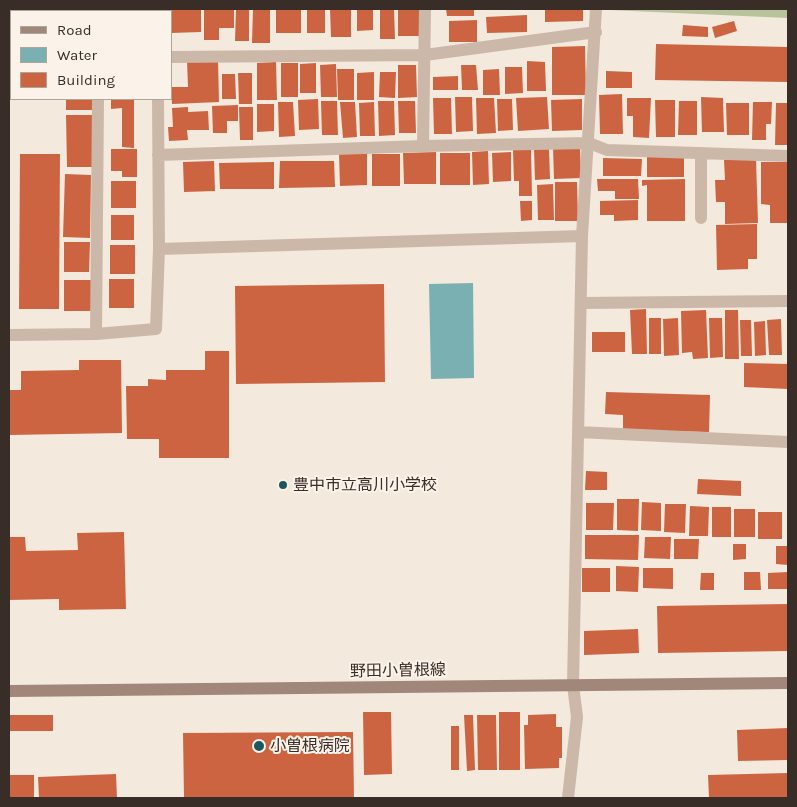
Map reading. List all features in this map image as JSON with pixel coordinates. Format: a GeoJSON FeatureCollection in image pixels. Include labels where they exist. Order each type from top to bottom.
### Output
{"type":"FeatureCollection","features":[{"type":"Feature","properties":{"kind":"street"},"geometry":{"type":"LineString","coordinates":[[423,146],[425,9]]}},
{"type":"Feature","properties":{"kind":"street"},"geometry":{"type":"LineString","coordinates":[[568,798],[577,717],[573,686],[582,236],[596,9]]}},
{"type":"Feature","properties":{"kind":"street"},"geometry":{"type":"LineString","coordinates":[[172,57],[425,55],[596,32]]}},
{"type":"Feature","properties":{"kind":"street"},"geometry":{"type":"LineString","coordinates":[[96,334],[98,100]]}},
{"type":"Feature","properties":{"kind":"street"},"geometry":{"type":"LineString","coordinates":[[9,335],[96,334],[156,329],[159,249],[158,100]]}},
{"type":"Feature","properties":{"kind":"street"},"geometry":{"type":"LineString","coordinates":[[158,155],[423,146],[589,143],[607,150],[788,156]]}},
{"type":"Feature","properties":{"kind":"street"},"geometry":{"type":"LineString","coordinates":[[701,153],[701,218]]}},
{"type":"Feature","properties":{"kind":"street"},"geometry":{"type":"LineString","coordinates":[[159,249],[582,236]]}},
{"type":"Feature","properties":{"kind":"street"},"geometry":{"type":"LineString","coordinates":[[581,303],[788,302]]}},
{"type":"Feature","properties":{"kind":"street"},"geometry":{"type":"LineString","coordinates":[[578,432],[788,442]]}},
{"type":"Feature","properties":{"kind":"street","name":"野田小曽根線"},"geometry":{"type":"LineString","coordinates":[[9,691],[788,683]]}},
{"type":"Feature","properties":{"kind":"green space"},"geometry":{"type":"Polygon","coordinates":[[[788,9],[788,18],[609,10],[788,9]]]}},
{"type":"Feature","properties":{"kind":"water"},"geometry":{"type":"Polygon","coordinates":[[[473,283],[474,378],[431,379],[429,284],[473,283]]]}},
{"type":"Feature","properties":{"kind":"building"},"geometry":{"type":"Polygon","coordinates":[[[201,9],[201,32],[172,33],[171,10],[201,9]]]}},
{"type":"Feature","properties":{"kind":"building"},"geometry":{"type":"Polygon","coordinates":[[[204,9],[234,9],[234,28],[219,28],[219,40],[204,40],[204,9]]]}},
{"type":"Feature","properties":{"kind":"building"},"geometry":{"type":"Polygon","coordinates":[[[236,9],[249,9],[249,41],[235,41],[236,9]]]}},
{"type":"Feature","properties":{"kind":"building"},"geometry":{"type":"Polygon","coordinates":[[[253,9],[270,9],[270,43],[252,43],[253,9]]]}},
{"type":"Feature","properties":{"kind":"building"},"geometry":{"type":"Polygon","coordinates":[[[276,9],[301,9],[301,33],[276,33],[276,9]]]}},
{"type":"Feature","properties":{"kind":"building"},"geometry":{"type":"Polygon","coordinates":[[[307,9],[325,9],[325,33],[307,33],[307,9]]]}},
{"type":"Feature","properties":{"kind":"building"},"geometry":{"type":"Polygon","coordinates":[[[330,9],[351,9],[351,37],[331,37],[330,9]]]}},
{"type":"Feature","properties":{"kind":"building"},"geometry":{"type":"Polygon","coordinates":[[[357,9],[373,9],[373,30],[357,31],[357,9]]]}},
{"type":"Feature","properties":{"kind":"building"},"geometry":{"type":"Polygon","coordinates":[[[380,9],[394,9],[395,39],[380,39],[380,9]]]}},
{"type":"Feature","properties":{"kind":"building"},"geometry":{"type":"Polygon","coordinates":[[[398,9],[421,9],[421,36],[398,36],[398,9]]]}},
{"type":"Feature","properties":{"kind":"building"},"geometry":{"type":"Polygon","coordinates":[[[446,9],[474,9],[474,16],[447,16],[446,9]]]}},
{"type":"Feature","properties":{"kind":"building"},"geometry":{"type":"Polygon","coordinates":[[[545,9],[583,9],[583,21],[545,22],[545,9]]]}},
{"type":"Feature","properties":{"kind":"building"},"geometry":{"type":"Polygon","coordinates":[[[527,15],[527,32],[487,33],[486,17],[527,15]]]}},
{"type":"Feature","properties":{"kind":"building"},"geometry":{"type":"Polygon","coordinates":[[[477,20],[477,42],[449,42],[449,21],[477,20]]]}},
{"type":"Feature","properties":{"kind":"building"},"geometry":{"type":"Polygon","coordinates":[[[734,21],[737,31],[715,38],[712,27],[734,21]]]}},
{"type":"Feature","properties":{"kind":"building"},"geometry":{"type":"Polygon","coordinates":[[[683,25],[708,27],[708,37],[682,36],[683,25]]]}},
{"type":"Feature","properties":{"kind":"building"},"geometry":{"type":"Polygon","coordinates":[[[656,44],[788,47],[788,82],[655,80],[656,44]]]}},
{"type":"Feature","properties":{"kind":"building"},"geometry":{"type":"Polygon","coordinates":[[[585,46],[586,95],[552,95],[552,47],[585,46]]]}},
{"type":"Feature","properties":{"kind":"building"},"geometry":{"type":"Polygon","coordinates":[[[218,60],[219,102],[172,104],[172,87],[188,87],[187,61],[218,60]]]}},
{"type":"Feature","properties":{"kind":"building"},"geometry":{"type":"Polygon","coordinates":[[[527,61],[545,62],[546,91],[527,91],[527,61]]]}},
{"type":"Feature","properties":{"kind":"building"},"geometry":{"type":"Polygon","coordinates":[[[276,62],[277,100],[257,100],[257,63],[276,62]]]}},
{"type":"Feature","properties":{"kind":"building"},"geometry":{"type":"Polygon","coordinates":[[[281,63],[298,63],[298,97],[281,97],[281,63]]]}},
{"type":"Feature","properties":{"kind":"building"},"geometry":{"type":"Polygon","coordinates":[[[316,63],[316,93],[300,93],[300,64],[316,63]]]}},
{"type":"Feature","properties":{"kind":"building"},"geometry":{"type":"Polygon","coordinates":[[[336,64],[337,97],[321,97],[320,65],[336,64]]]}},
{"type":"Feature","properties":{"kind":"building"},"geometry":{"type":"Polygon","coordinates":[[[398,65],[416,65],[417,97],[398,98],[398,65]]]}},
{"type":"Feature","properties":{"kind":"building"},"geometry":{"type":"Polygon","coordinates":[[[461,65],[476,65],[478,90],[462,90],[461,65]]]}},
{"type":"Feature","properties":{"kind":"building"},"geometry":{"type":"Polygon","coordinates":[[[505,67],[522,67],[523,93],[505,94],[505,67]]]}},
{"type":"Feature","properties":{"kind":"building"},"geometry":{"type":"Polygon","coordinates":[[[337,69],[354,69],[354,100],[338,100],[337,69]]]}},
{"type":"Feature","properties":{"kind":"building"},"geometry":{"type":"Polygon","coordinates":[[[499,69],[500,95],[483,95],[483,70],[499,69]]]}},
{"type":"Feature","properties":{"kind":"building"},"geometry":{"type":"Polygon","coordinates":[[[606,71],[632,72],[632,88],[606,88],[606,71]]]}},
{"type":"Feature","properties":{"kind":"building"},"geometry":{"type":"Polygon","coordinates":[[[374,72],[374,100],[357,100],[357,73],[374,72]]]}},
{"type":"Feature","properties":{"kind":"building"},"geometry":{"type":"Polygon","coordinates":[[[380,72],[396,72],[395,98],[379,97],[380,72]]]}},
{"type":"Feature","properties":{"kind":"building"},"geometry":{"type":"Polygon","coordinates":[[[238,73],[252,73],[252,104],[239,104],[238,73]]]}},
{"type":"Feature","properties":{"kind":"building"},"geometry":{"type":"Polygon","coordinates":[[[222,74],[235,74],[236,99],[222,99],[222,74]]]}},
{"type":"Feature","properties":{"kind":"building"},"geometry":{"type":"Polygon","coordinates":[[[458,76],[458,90],[433,90],[433,77],[458,76]]]}},
{"type":"Feature","properties":{"kind":"building"},"geometry":{"type":"Polygon","coordinates":[[[622,94],[623,134],[600,134],[599,95],[622,94]]]}},
{"type":"Feature","properties":{"kind":"building"},"geometry":{"type":"Polygon","coordinates":[[[455,97],[472,97],[473,131],[456,132],[455,97]]]}},
{"type":"Feature","properties":{"kind":"building"},"geometry":{"type":"Polygon","coordinates":[[[547,97],[549,129],[518,131],[516,98],[547,97]]]}},
{"type":"Feature","properties":{"kind":"building"},"geometry":{"type":"Polygon","coordinates":[[[701,97],[723,98],[724,132],[702,132],[701,97]]]}},
{"type":"Feature","properties":{"kind":"building"},"geometry":{"type":"Polygon","coordinates":[[[433,98],[451,98],[452,134],[434,134],[433,98]]]}},
{"type":"Feature","properties":{"kind":"building"},"geometry":{"type":"Polygon","coordinates":[[[476,98],[494,98],[496,133],[477,134],[476,98]]]}},
{"type":"Feature","properties":{"kind":"building"},"geometry":{"type":"Polygon","coordinates":[[[627,98],[651,98],[649,138],[633,137],[633,116],[627,116],[627,98]]]}},
{"type":"Feature","properties":{"kind":"building"},"geometry":{"type":"Polygon","coordinates":[[[318,99],[319,129],[299,130],[298,100],[318,99]]]}},
{"type":"Feature","properties":{"kind":"building"},"geometry":{"type":"Polygon","coordinates":[[[497,99],[512,99],[513,130],[498,131],[497,99]]]}},
{"type":"Feature","properties":{"kind":"building"},"geometry":{"type":"Polygon","coordinates":[[[582,99],[582,130],[552,131],[551,100],[582,99]]]}},
{"type":"Feature","properties":{"kind":"building"},"geometry":{"type":"Polygon","coordinates":[[[66,100],[94,100],[94,110],[66,110],[66,100]]]}},
{"type":"Feature","properties":{"kind":"building"},"geometry":{"type":"Polygon","coordinates":[[[111,100],[134,100],[134,148],[122,147],[122,108],[111,109],[111,100]]]}},
{"type":"Feature","properties":{"kind":"building"},"geometry":{"type":"Polygon","coordinates":[[[655,100],[675,100],[675,137],[656,137],[655,100]]]}},
{"type":"Feature","properties":{"kind":"building"},"geometry":{"type":"Polygon","coordinates":[[[321,101],[337,101],[338,135],[322,135],[321,101]]]}},
{"type":"Feature","properties":{"kind":"building"},"geometry":{"type":"Polygon","coordinates":[[[378,101],[394,101],[395,135],[379,136],[378,101]]]}},
{"type":"Feature","properties":{"kind":"building"},"geometry":{"type":"Polygon","coordinates":[[[398,101],[415,101],[416,133],[399,133],[398,101]]]}},
{"type":"Feature","properties":{"kind":"building"},"geometry":{"type":"Polygon","coordinates":[[[679,101],[697,101],[697,135],[678,135],[679,101]]]}},
{"type":"Feature","properties":{"kind":"building"},"geometry":{"type":"Polygon","coordinates":[[[278,102],[293,102],[295,136],[279,137],[278,102]]]}},
{"type":"Feature","properties":{"kind":"building"},"geometry":{"type":"Polygon","coordinates":[[[340,102],[355,102],[357,137],[343,138],[340,102]]]}},
{"type":"Feature","properties":{"kind":"building"},"geometry":{"type":"Polygon","coordinates":[[[374,102],[375,136],[360,136],[359,103],[374,102]]]}},
{"type":"Feature","properties":{"kind":"building"},"geometry":{"type":"Polygon","coordinates":[[[753,102],[772,102],[771,124],[766,124],[766,140],[752,140],[753,102]]]}},
{"type":"Feature","properties":{"kind":"building"},"geometry":{"type":"Polygon","coordinates":[[[726,103],[749,103],[749,135],[727,135],[726,103]]]}},
{"type":"Feature","properties":{"kind":"building"},"geometry":{"type":"Polygon","coordinates":[[[776,103],[788,103],[788,145],[775,145],[776,103]]]}},
{"type":"Feature","properties":{"kind":"building"},"geometry":{"type":"Polygon","coordinates":[[[257,104],[274,104],[274,131],[257,132],[257,104]]]}},
{"type":"Feature","properties":{"kind":"building"},"geometry":{"type":"Polygon","coordinates":[[[238,105],[238,121],[227,121],[227,133],[213,133],[212,106],[238,105]]]}},
{"type":"Feature","properties":{"kind":"building"},"geometry":{"type":"Polygon","coordinates":[[[188,107],[188,112],[208,111],[209,130],[187,130],[188,140],[169,141],[168,127],[173,127],[172,108],[188,107]]]}},
{"type":"Feature","properties":{"kind":"building"},"geometry":{"type":"Polygon","coordinates":[[[239,107],[253,107],[253,140],[240,140],[239,107]]]}},
{"type":"Feature","properties":{"kind":"building"},"geometry":{"type":"Polygon","coordinates":[[[66,115],[93,115],[94,167],[67,167],[66,115]]]}},
{"type":"Feature","properties":{"kind":"building"},"geometry":{"type":"Polygon","coordinates":[[[553,147],[580,147],[581,178],[554,179],[553,147]]]}},
{"type":"Feature","properties":{"kind":"building"},"geometry":{"type":"Polygon","coordinates":[[[111,149],[137,149],[137,177],[122,177],[122,171],[111,171],[111,149]]]}},
{"type":"Feature","properties":{"kind":"building"},"geometry":{"type":"Polygon","coordinates":[[[531,149],[532,196],[519,196],[519,181],[514,181],[513,150],[531,149]]]}},
{"type":"Feature","properties":{"kind":"building"},"geometry":{"type":"Polygon","coordinates":[[[534,149],[549,149],[550,179],[535,180],[534,149]]]}},
{"type":"Feature","properties":{"kind":"building"},"geometry":{"type":"Polygon","coordinates":[[[488,151],[489,184],[473,185],[472,152],[488,151]]]}},
{"type":"Feature","properties":{"kind":"building"},"geometry":{"type":"Polygon","coordinates":[[[436,152],[436,184],[404,184],[403,153],[436,152]]]}},
{"type":"Feature","properties":{"kind":"building"},"geometry":{"type":"Polygon","coordinates":[[[511,152],[511,181],[493,182],[492,153],[511,152]]]}},
{"type":"Feature","properties":{"kind":"building"},"geometry":{"type":"Polygon","coordinates":[[[367,153],[367,185],[340,186],[339,154],[367,153]]]}},
{"type":"Feature","properties":{"kind":"building"},"geometry":{"type":"Polygon","coordinates":[[[440,153],[470,153],[470,185],[440,185],[440,153]]]}},
{"type":"Feature","properties":{"kind":"building"},"geometry":{"type":"Polygon","coordinates":[[[20,154],[60,154],[59,309],[19,309],[20,154]]]}},
{"type":"Feature","properties":{"kind":"building"},"geometry":{"type":"Polygon","coordinates":[[[372,154],[400,154],[400,186],[372,186],[372,154]]]}},
{"type":"Feature","properties":{"kind":"building"},"geometry":{"type":"Polygon","coordinates":[[[647,157],[684,157],[684,177],[647,177],[647,157]]]}},
{"type":"Feature","properties":{"kind":"building"},"geometry":{"type":"Polygon","coordinates":[[[603,158],[642,159],[641,176],[603,176],[603,158]]]}},
{"type":"Feature","properties":{"kind":"building"},"geometry":{"type":"Polygon","coordinates":[[[756,159],[758,223],[725,224],[725,202],[716,202],[715,180],[725,180],[724,160],[756,159]]]}},
{"type":"Feature","properties":{"kind":"building"},"geometry":{"type":"Polygon","coordinates":[[[214,161],[215,191],[184,192],[183,162],[214,161]]]}},
{"type":"Feature","properties":{"kind":"building"},"geometry":{"type":"Polygon","coordinates":[[[280,161],[334,161],[335,187],[279,188],[280,161]]]}},
{"type":"Feature","properties":{"kind":"building"},"geometry":{"type":"Polygon","coordinates":[[[274,162],[274,189],[220,189],[219,163],[274,162]]]}},
{"type":"Feature","properties":{"kind":"building"},"geometry":{"type":"Polygon","coordinates":[[[761,162],[788,162],[788,223],[770,223],[770,205],[761,204],[761,162]]]}},
{"type":"Feature","properties":{"kind":"building"},"geometry":{"type":"Polygon","coordinates":[[[65,174],[91,175],[90,238],[63,237],[65,174]]]}},
{"type":"Feature","properties":{"kind":"building"},"geometry":{"type":"Polygon","coordinates":[[[597,179],[638,179],[639,199],[615,199],[615,191],[598,191],[597,179]]]}},
{"type":"Feature","properties":{"kind":"building"},"geometry":{"type":"Polygon","coordinates":[[[685,179],[685,221],[647,221],[647,185],[642,186],[642,180],[685,179]]]}},
{"type":"Feature","properties":{"kind":"building"},"geometry":{"type":"Polygon","coordinates":[[[111,181],[136,181],[136,208],[111,208],[111,181]]]}},
{"type":"Feature","properties":{"kind":"building"},"geometry":{"type":"Polygon","coordinates":[[[555,182],[577,182],[578,221],[555,221],[555,182]]]}},
{"type":"Feature","properties":{"kind":"building"},"geometry":{"type":"Polygon","coordinates":[[[553,184],[554,220],[538,220],[537,185],[553,184]]]}},
{"type":"Feature","properties":{"kind":"building"},"geometry":{"type":"Polygon","coordinates":[[[638,200],[638,220],[614,221],[614,215],[600,215],[600,201],[638,200]]]}},
{"type":"Feature","properties":{"kind":"building"},"geometry":{"type":"Polygon","coordinates":[[[520,201],[532,201],[532,220],[521,221],[520,201]]]}},
{"type":"Feature","properties":{"kind":"building"},"geometry":{"type":"Polygon","coordinates":[[[111,215],[134,215],[134,240],[111,240],[111,215]]]}},
{"type":"Feature","properties":{"kind":"building"},"geometry":{"type":"Polygon","coordinates":[[[757,224],[757,259],[748,259],[748,269],[717,270],[716,225],[757,224]]]}},
{"type":"Feature","properties":{"kind":"building"},"geometry":{"type":"Polygon","coordinates":[[[64,242],[90,242],[89,272],[64,272],[64,242]]]}},
{"type":"Feature","properties":{"kind":"building"},"geometry":{"type":"Polygon","coordinates":[[[110,245],[135,245],[135,274],[110,274],[110,245]]]}},
{"type":"Feature","properties":{"kind":"building"},"geometry":{"type":"Polygon","coordinates":[[[109,279],[134,279],[134,308],[109,308],[109,279]]]}},
{"type":"Feature","properties":{"kind":"building"},"geometry":{"type":"Polygon","coordinates":[[[64,280],[91,280],[91,311],[64,311],[64,280]]]}},
{"type":"Feature","properties":{"kind":"building"},"geometry":{"type":"Polygon","coordinates":[[[384,284],[385,382],[236,384],[235,286],[384,284]]]}},
{"type":"Feature","properties":{"kind":"building"},"geometry":{"type":"Polygon","coordinates":[[[646,309],[647,354],[632,354],[630,310],[646,309]]]}},
{"type":"Feature","properties":{"kind":"building"},"geometry":{"type":"Polygon","coordinates":[[[706,310],[708,358],[693,359],[692,352],[682,353],[681,311],[706,310]]]}},
{"type":"Feature","properties":{"kind":"building"},"geometry":{"type":"Polygon","coordinates":[[[725,310],[738,310],[739,359],[725,359],[725,310]]]}},
{"type":"Feature","properties":{"kind":"building"},"geometry":{"type":"Polygon","coordinates":[[[649,318],[661,318],[661,354],[649,354],[649,318]]]}},
{"type":"Feature","properties":{"kind":"building"},"geometry":{"type":"Polygon","coordinates":[[[678,318],[679,355],[664,356],[663,319],[678,318]]]}},
{"type":"Feature","properties":{"kind":"building"},"geometry":{"type":"Polygon","coordinates":[[[709,318],[722,318],[723,357],[710,358],[709,318]]]}},
{"type":"Feature","properties":{"kind":"building"},"geometry":{"type":"Polygon","coordinates":[[[781,319],[782,355],[769,355],[767,320],[781,319]]]}},
{"type":"Feature","properties":{"kind":"building"},"geometry":{"type":"Polygon","coordinates":[[[740,320],[751,320],[752,356],[741,356],[740,320]]]}},
{"type":"Feature","properties":{"kind":"building"},"geometry":{"type":"Polygon","coordinates":[[[765,321],[766,355],[755,356],[754,322],[765,321]]]}},
{"type":"Feature","properties":{"kind":"building"},"geometry":{"type":"Polygon","coordinates":[[[592,332],[625,332],[625,352],[592,352],[592,332]]]}},
{"type":"Feature","properties":{"kind":"building"},"geometry":{"type":"Polygon","coordinates":[[[205,351],[229,351],[229,458],[159,458],[159,439],[127,439],[126,386],[148,386],[148,379],[166,380],[166,370],[205,370],[205,351]]]}},
{"type":"Feature","properties":{"kind":"building"},"geometry":{"type":"Polygon","coordinates":[[[79,360],[121,360],[122,433],[9,435],[9,390],[21,390],[21,371],[79,370],[79,360]]]}},
{"type":"Feature","properties":{"kind":"building"},"geometry":{"type":"Polygon","coordinates":[[[744,363],[788,364],[788,389],[744,387],[744,363]]]}},
{"type":"Feature","properties":{"kind":"building"},"geometry":{"type":"Polygon","coordinates":[[[606,392],[710,395],[709,432],[623,430],[623,415],[605,414],[606,392]]]}},
{"type":"Feature","properties":{"kind":"building"},"geometry":{"type":"Polygon","coordinates":[[[586,471],[607,472],[607,490],[585,490],[586,471]]]}},
{"type":"Feature","properties":{"kind":"building"},"geometry":{"type":"Polygon","coordinates":[[[698,479],[741,481],[741,496],[697,494],[698,479]]]}},
{"type":"Feature","properties":{"kind":"building"},"geometry":{"type":"Polygon","coordinates":[[[617,499],[639,499],[638,531],[617,530],[617,499]]]}},
{"type":"Feature","properties":{"kind":"building"},"geometry":{"type":"Polygon","coordinates":[[[642,502],[661,503],[661,531],[641,530],[642,502]]]}},
{"type":"Feature","properties":{"kind":"building"},"geometry":{"type":"Polygon","coordinates":[[[586,503],[614,503],[613,530],[586,530],[586,503]]]}},
{"type":"Feature","properties":{"kind":"building"},"geometry":{"type":"Polygon","coordinates":[[[665,504],[686,504],[685,533],[664,532],[665,504]]]}},
{"type":"Feature","properties":{"kind":"building"},"geometry":{"type":"Polygon","coordinates":[[[690,506],[709,507],[708,536],[689,536],[690,506]]]}},
{"type":"Feature","properties":{"kind":"building"},"geometry":{"type":"Polygon","coordinates":[[[712,507],[731,507],[731,537],[712,537],[712,507]]]}},
{"type":"Feature","properties":{"kind":"building"},"geometry":{"type":"Polygon","coordinates":[[[734,509],[755,509],[755,537],[734,537],[734,509]]]}},
{"type":"Feature","properties":{"kind":"building"},"geometry":{"type":"Polygon","coordinates":[[[758,512],[782,512],[782,539],[758,539],[758,512]]]}},
{"type":"Feature","properties":{"kind":"building"},"geometry":{"type":"Polygon","coordinates":[[[124,532],[126,609],[59,610],[59,599],[9,600],[9,537],[25,537],[26,551],[78,550],[77,533],[124,532]]]}},
{"type":"Feature","properties":{"kind":"building"},"geometry":{"type":"Polygon","coordinates":[[[585,535],[639,535],[638,560],[585,559],[585,535]]]}},
{"type":"Feature","properties":{"kind":"building"},"geometry":{"type":"Polygon","coordinates":[[[645,537],[671,537],[670,559],[644,558],[645,537]]]}},
{"type":"Feature","properties":{"kind":"building"},"geometry":{"type":"Polygon","coordinates":[[[674,539],[699,539],[698,559],[674,559],[674,539]]]}},
{"type":"Feature","properties":{"kind":"building"},"geometry":{"type":"Polygon","coordinates":[[[733,544],[746,544],[746,559],[733,560],[733,544]]]}},
{"type":"Feature","properties":{"kind":"building"},"geometry":{"type":"Polygon","coordinates":[[[776,546],[788,546],[788,565],[776,564],[776,546]]]}},
{"type":"Feature","properties":{"kind":"building"},"geometry":{"type":"Polygon","coordinates":[[[616,566],[639,567],[638,592],[616,591],[616,566]]]}},
{"type":"Feature","properties":{"kind":"building"},"geometry":{"type":"Polygon","coordinates":[[[582,568],[610,568],[610,592],[582,592],[582,568]]]}},
{"type":"Feature","properties":{"kind":"building"},"geometry":{"type":"Polygon","coordinates":[[[643,568],[673,568],[673,589],[643,588],[643,568]]]}},
{"type":"Feature","properties":{"kind":"building"},"geometry":{"type":"Polygon","coordinates":[[[744,572],[760,572],[761,590],[744,590],[744,572]]]}},
{"type":"Feature","properties":{"kind":"building"},"geometry":{"type":"Polygon","coordinates":[[[788,572],[788,589],[768,589],[768,573],[788,572]]]}},
{"type":"Feature","properties":{"kind":"building"},"geometry":{"type":"Polygon","coordinates":[[[701,573],[714,573],[714,590],[700,590],[701,573]]]}},
{"type":"Feature","properties":{"kind":"building"},"geometry":{"type":"Polygon","coordinates":[[[788,604],[788,651],[658,653],[657,606],[788,604]]]}},
{"type":"Feature","properties":{"kind":"building"},"geometry":{"type":"Polygon","coordinates":[[[638,629],[639,653],[584,655],[584,631],[638,629]]]}},
{"type":"Feature","properties":{"kind":"building"},"geometry":{"type":"Polygon","coordinates":[[[363,712],[391,712],[392,774],[364,775],[363,712]]]}},
{"type":"Feature","properties":{"kind":"building"},"geometry":{"type":"Polygon","coordinates":[[[499,712],[520,712],[520,770],[499,770],[499,712]]]}},
{"type":"Feature","properties":{"kind":"building"},"geometry":{"type":"Polygon","coordinates":[[[556,714],[556,727],[562,727],[562,758],[559,758],[559,768],[525,769],[524,725],[528,725],[528,715],[556,714]]]}},
{"type":"Feature","properties":{"kind":"building"},"geometry":{"type":"Polygon","coordinates":[[[9,715],[53,715],[53,731],[9,731],[9,715]]]}},
{"type":"Feature","properties":{"kind":"building"},"geometry":{"type":"Polygon","coordinates":[[[464,715],[473,715],[475,770],[467,771],[464,715]]]}},
{"type":"Feature","properties":{"kind":"building"},"geometry":{"type":"Polygon","coordinates":[[[477,715],[496,715],[497,770],[478,770],[477,715]]]}},
{"type":"Feature","properties":{"kind":"building"},"geometry":{"type":"Polygon","coordinates":[[[451,726],[459,726],[459,770],[451,770],[451,726]]]}},
{"type":"Feature","properties":{"kind":"building"},"geometry":{"type":"Polygon","coordinates":[[[788,728],[788,760],[738,761],[737,730],[788,728]]]}},
{"type":"Feature","properties":{"kind":"building"},"geometry":{"type":"Polygon","coordinates":[[[353,732],[354,798],[184,798],[183,733],[353,732]]]}},
{"type":"Feature","properties":{"kind":"building"},"geometry":{"type":"Polygon","coordinates":[[[788,773],[788,798],[709,798],[708,775],[788,773]]]}},
{"type":"Feature","properties":{"kind":"building"},"geometry":{"type":"Polygon","coordinates":[[[116,774],[117,798],[39,798],[38,777],[116,774]]]}},
{"type":"Feature","properties":{"kind":"building"},"geometry":{"type":"Polygon","coordinates":[[[9,775],[34,775],[34,798],[9,798],[9,775]]]}},
{"type":"Feature","properties":{"kind":"place","name":"豊中市立高川小学校"},"geometry":{"type":"Point","coordinates":[283,485]}},
{"type":"Feature","properties":{"kind":"place","name":"小曽根病院"},"geometry":{"type":"Point","coordinates":[259,746]}}]}
